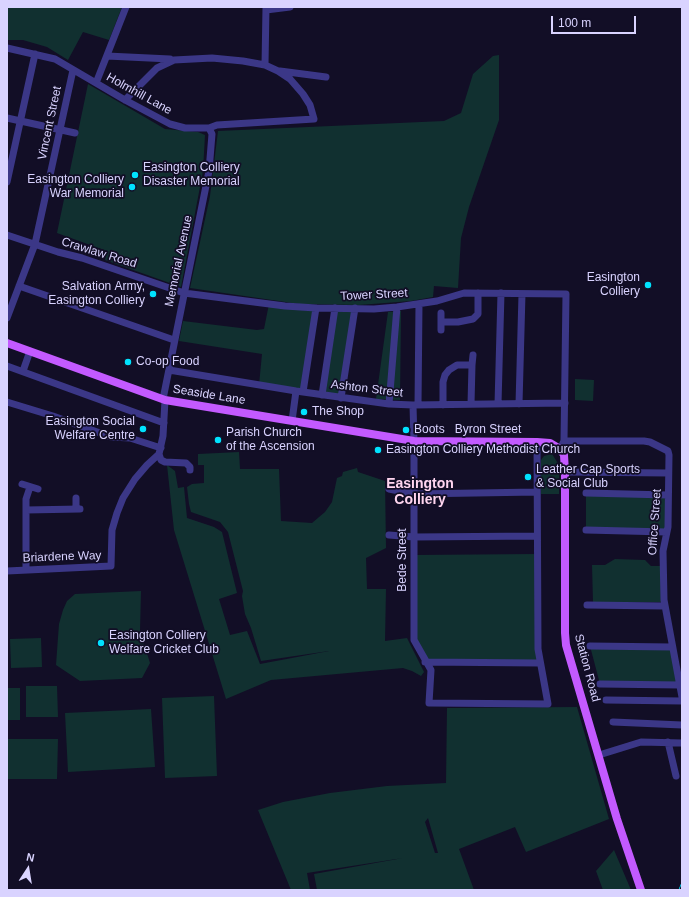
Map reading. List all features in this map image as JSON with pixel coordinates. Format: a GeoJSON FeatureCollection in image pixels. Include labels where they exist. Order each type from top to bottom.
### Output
{"type":"FeatureCollection","features":[{"type":"Feature","properties":{"kind":"main road","name":"Seaside Lane"},"geometry":{"type":"LineString","coordinates":[[7,343],[164,400],[414,441]]}},
{"type":"Feature","properties":{"kind":"main road","name":"Byron Street"},"geometry":{"type":"LineString","coordinates":[[414,441],[537,442],[562,445]]}},
{"type":"Feature","properties":{"kind":"main road","name":"Station Road"},"geometry":{"type":"LineString","coordinates":[[562,445],[565,472],[565,633],[569,656],[617,819],[641,890]]}},
{"type":"Feature","properties":{"kind":"street"},"geometry":{"type":"LineString","coordinates":[[96,83],[108,56],[126,7]]}},
{"type":"Feature","properties":{"kind":"street"},"geometry":{"type":"LineString","coordinates":[[265,65],[266,9],[290,7]]}},
{"type":"Feature","properties":{"kind":"street","name":"Holmhill Lane"},"geometry":{"type":"LineString","coordinates":[[7,48],[55,59],[125,100],[170,124],[185,128],[209,128],[217,125],[314,119],[310,105],[303,94],[290,79],[278,71]]}},
{"type":"Feature","properties":{"kind":"street"},"geometry":{"type":"LineString","coordinates":[[7,182],[35,54]]}},
{"type":"Feature","properties":{"kind":"street"},"geometry":{"type":"LineString","coordinates":[[108,56],[174,60],[212,58],[243,61],[265,65],[278,71],[326,78]]}},
{"type":"Feature","properties":{"kind":"street"},"geometry":{"type":"LineString","coordinates":[[125,100],[157,68],[174,60]]}},
{"type":"Feature","properties":{"kind":"street","name":"Vincent Street"},"geometry":{"type":"LineString","coordinates":[[7,316],[35,244],[73,70]]}},
{"type":"Feature","properties":{"kind":"street"},"geometry":{"type":"LineString","coordinates":[[7,118],[76,133]]}},
{"type":"Feature","properties":{"kind":"street","name":"Memorial Avenue"},"geometry":{"type":"LineString","coordinates":[[160,451],[164,423],[164,400],[174,340],[203,207],[209,171],[212,134],[209,128]]}},
{"type":"Feature","properties":{"kind":"street","name":"Crawlaw Road"},"geometry":{"type":"LineString","coordinates":[[7,235],[184,292]]}},
{"type":"Feature","properties":{"kind":"street"},"geometry":{"type":"LineString","coordinates":[[19,286],[174,340]]}},
{"type":"Feature","properties":{"kind":"street","name":"Tower Street"},"geometry":{"type":"LineString","coordinates":[[184,292],[284,306],[374,309],[437,301],[464,293],[566,294],[565,403]]}},
{"type":"Feature","properties":{"kind":"street"},"geometry":{"type":"LineString","coordinates":[[441,322],[458,322],[474,319],[478,314],[478,293]]}},
{"type":"Feature","properties":{"kind":"street"},"geometry":{"type":"LineString","coordinates":[[498,404],[501,293]]}},
{"type":"Feature","properties":{"kind":"street"},"geometry":{"type":"LineString","coordinates":[[519,404],[522,294]]}},
{"type":"Feature","properties":{"kind":"street","name":"Bede Street"},"geometry":{"type":"LineString","coordinates":[[419,304],[414,441],[414,640],[430,670],[429,703],[548,704],[540,663]]}},
{"type":"Feature","properties":{"kind":"street"},"geometry":{"type":"LineString","coordinates":[[389,404],[396,307]]}},
{"type":"Feature","properties":{"kind":"street"},"geometry":{"type":"LineString","coordinates":[[292,421],[300,391],[316,308]]}},
{"type":"Feature","properties":{"kind":"street"},"geometry":{"type":"LineString","coordinates":[[322,395],[335,308]]}},
{"type":"Feature","properties":{"kind":"street"},"geometry":{"type":"LineString","coordinates":[[341,398],[355,308]]}},
{"type":"Feature","properties":{"kind":"street"},"geometry":{"type":"LineString","coordinates":[[441,313],[441,330]]}},
{"type":"Feature","properties":{"kind":"street"},"geometry":{"type":"LineString","coordinates":[[22,371],[30,351]]}},
{"type":"Feature","properties":{"kind":"street"},"geometry":{"type":"LineString","coordinates":[[471,404],[473,355]]}},
{"type":"Feature","properties":{"kind":"street"},"geometry":{"type":"LineString","coordinates":[[443,405],[443,382],[445,375],[449,370],[457,366],[472,365]]}},
{"type":"Feature","properties":{"kind":"street"},"geometry":{"type":"LineString","coordinates":[[7,366],[164,423]]}},
{"type":"Feature","properties":{"kind":"street","name":"Ashton Street"},"geometry":{"type":"LineString","coordinates":[[169,370],[341,398],[389,404],[443,405],[565,403]]}},
{"type":"Feature","properties":{"kind":"street"},"geometry":{"type":"LineString","coordinates":[[7,402],[53,416],[111,437],[130,438],[160,451],[161,460],[165,462],[186,463],[190,467],[190,470]]}},
{"type":"Feature","properties":{"kind":"street"},"geometry":{"type":"LineString","coordinates":[[562,445],[565,403]]}},
{"type":"Feature","properties":{"kind":"street"},"geometry":{"type":"LineString","coordinates":[[425,662],[540,663],[538,644],[537,442]]}},
{"type":"Feature","properties":{"kind":"street","name":"Office Street"},"geometry":{"type":"LineString","coordinates":[[562,445],[650,442],[668,452],[667,532],[663,551],[664,606],[682,697]]}},
{"type":"Feature","properties":{"kind":"street","name":"Briardene Way"},"geometry":{"type":"LineString","coordinates":[[7,570],[111,566],[112,530],[123,498],[135,479],[160,451]]}},
{"type":"Feature","properties":{"kind":"street"},"geometry":{"type":"LineString","coordinates":[[565,472],[668,473]]}},
{"type":"Feature","properties":{"kind":"street"},"geometry":{"type":"LineString","coordinates":[[22,484],[38,489]]}},
{"type":"Feature","properties":{"kind":"street"},"geometry":{"type":"LineString","coordinates":[[26,570],[26,499],[30,487]]}},
{"type":"Feature","properties":{"kind":"street"},"geometry":{"type":"LineString","coordinates":[[389,489],[414,494],[537,492]]}},
{"type":"Feature","properties":{"kind":"street"},"geometry":{"type":"LineString","coordinates":[[586,493],[668,495]]}},
{"type":"Feature","properties":{"kind":"street"},"geometry":{"type":"LineString","coordinates":[[26,510],[78,509],[76,498]]}},
{"type":"Feature","properties":{"kind":"street"},"geometry":{"type":"LineString","coordinates":[[586,530],[667,532]]}},
{"type":"Feature","properties":{"kind":"street"},"geometry":{"type":"LineString","coordinates":[[389,535],[414,537],[537,536]]}},
{"type":"Feature","properties":{"kind":"street"},"geometry":{"type":"LineString","coordinates":[[587,605],[664,606]]}},
{"type":"Feature","properties":{"kind":"street"},"geometry":{"type":"LineString","coordinates":[[590,646],[672,647]]}},
{"type":"Feature","properties":{"kind":"street"},"geometry":{"type":"LineString","coordinates":[[600,684],[680,685]]}},
{"type":"Feature","properties":{"kind":"street"},"geometry":{"type":"LineString","coordinates":[[606,700],[682,701]]}},
{"type":"Feature","properties":{"kind":"street"},"geometry":{"type":"LineString","coordinates":[[613,722],[682,725]]}},
{"type":"Feature","properties":{"kind":"street"},"geometry":{"type":"LineString","coordinates":[[599,755],[642,742],[682,743]]}},
{"type":"Feature","properties":{"kind":"street"},"geometry":{"type":"LineString","coordinates":[[668,742],[676,776]]}},
{"type":"Feature","properties":{"kind":"green space"},"geometry":{"type":"Polygon","coordinates":[[[7,7],[122,7],[109,40],[83,32],[68,60],[47,47],[23,40],[7,40],[7,7]]]}},
{"type":"Feature","properties":{"kind":"green space"},"geometry":{"type":"Polygon","coordinates":[[[499,55],[499,120],[469,207],[461,238],[458,288],[434,286],[433,297],[411,301],[359,305],[299,304],[190,288],[210,196],[218,131],[444,121],[461,113],[473,74],[493,56],[499,55]]]}},
{"type":"Feature","properties":{"kind":"green space"},"geometry":{"type":"Polygon","coordinates":[[[88,84],[165,129],[198,132],[205,135],[203,171],[181,287],[105,260],[107,251],[57,233],[88,84]]]}},
{"type":"Feature","properties":{"kind":"green space"},"geometry":{"type":"Polygon","coordinates":[[[269,304],[316,308],[303,392],[259,385],[262,354],[179,341],[183,321],[257,330],[264,329],[269,304]]]}},
{"type":"Feature","properties":{"kind":"green space"},"geometry":{"type":"Polygon","coordinates":[[[335,308],[355,308],[341,398],[322,395],[335,308]]]}},
{"type":"Feature","properties":{"kind":"green space"},"geometry":{"type":"Polygon","coordinates":[[[401,311],[400,400],[376,399],[388,312],[401,311]]]}},
{"type":"Feature","properties":{"kind":"green space"},"geometry":{"type":"Polygon","coordinates":[[[575,379],[594,380],[593,401],[575,400],[575,379]]]}},
{"type":"Feature","properties":{"kind":"green space"},"geometry":{"type":"Polygon","coordinates":[[[239,452],[240,469],[279,469],[281,521],[312,523],[325,512],[332,502],[337,478],[342,476],[343,472],[357,468],[358,472],[385,481],[386,548],[366,558],[367,589],[386,589],[385,641],[407,638],[424,672],[421,676],[403,668],[271,680],[226,699],[174,530],[167,465],[175,471],[178,488],[184,487],[187,518],[214,527],[222,532],[237,593],[219,599],[230,635],[247,631],[260,664],[329,651],[261,661],[245,614],[242,596],[243,591],[228,532],[220,522],[191,512],[187,487],[192,484],[204,483],[204,465],[198,465],[198,454],[239,452]]]}},
{"type":"Feature","properties":{"kind":"green space"},"geometry":{"type":"Polygon","coordinates":[[[552,454],[559,465],[559,494],[541,494],[541,460],[544,456],[552,454]]]}},
{"type":"Feature","properties":{"kind":"green space"},"geometry":{"type":"Polygon","coordinates":[[[586,493],[668,495],[667,532],[586,530],[586,493]]]}},
{"type":"Feature","properties":{"kind":"green space"},"geometry":{"type":"Polygon","coordinates":[[[537,554],[540,663],[425,662],[414,640],[414,555],[537,554]]]}},
{"type":"Feature","properties":{"kind":"green space"},"geometry":{"type":"Polygon","coordinates":[[[615,559],[645,560],[651,566],[663,566],[664,602],[593,602],[592,565],[605,565],[615,559]]]}},
{"type":"Feature","properties":{"kind":"green space","name":"Easington Colliery Welfare Cricket Club"},"geometry":{"type":"Polygon","coordinates":[[[141,591],[140,631],[150,663],[142,678],[80,681],[56,665],[59,624],[67,601],[75,594],[141,591]]]}},
{"type":"Feature","properties":{"kind":"green space"},"geometry":{"type":"Polygon","coordinates":[[[41,638],[42,667],[11,668],[10,639],[41,638]]]}},
{"type":"Feature","properties":{"kind":"green space"},"geometry":{"type":"Polygon","coordinates":[[[590,646],[672,647],[680,685],[600,684],[590,646]]]}},
{"type":"Feature","properties":{"kind":"green space"},"geometry":{"type":"Polygon","coordinates":[[[26,686],[57,686],[58,717],[26,717],[26,686]]]}},
{"type":"Feature","properties":{"kind":"green space"},"geometry":{"type":"Polygon","coordinates":[[[7,688],[20,688],[20,720],[7,720],[7,688]]]}},
{"type":"Feature","properties":{"kind":"green space"},"geometry":{"type":"Polygon","coordinates":[[[214,696],[217,776],[165,778],[162,698],[214,696]]]}},
{"type":"Feature","properties":{"kind":"green space"},"geometry":{"type":"Polygon","coordinates":[[[577,707],[609,819],[526,852],[515,827],[459,849],[474,890],[317,890],[314,874],[403,858],[307,873],[310,890],[291,890],[258,810],[283,802],[330,793],[387,786],[446,783],[447,708],[577,707]],[[428,818],[425,822],[435,853],[438,853],[428,818]]]}},
{"type":"Feature","properties":{"kind":"green space"},"geometry":{"type":"Polygon","coordinates":[[[151,709],[155,767],[68,772],[65,713],[151,709]]]}},
{"type":"Feature","properties":{"kind":"green space"},"geometry":{"type":"Polygon","coordinates":[[[7,739],[58,739],[57,779],[7,779],[7,739]]]}},
{"type":"Feature","properties":{"kind":"green space"},"geometry":{"type":"Polygon","coordinates":[[[614,850],[631,890],[603,890],[596,871],[614,850]]]}},
{"type":"Feature","properties":{"kind":"railway"},"geometry":{"type":"LineString","coordinates":[[680,890],[682,885]]}},
{"type":"Feature","properties":{"kind":"place","name":"Easington Colliery Disaster Memorial"},"geometry":{"type":"Point","coordinates":[135,175]}},
{"type":"Feature","properties":{"kind":"place","name":"Easington Colliery War Memorial"},"geometry":{"type":"Point","coordinates":[132,187]}},
{"type":"Feature","properties":{"kind":"place","name":"Easington Colliery"},"geometry":{"type":"Point","coordinates":[648,285]}},
{"type":"Feature","properties":{"kind":"place","name":"Salvation Army, Easington Colliery"},"geometry":{"type":"Point","coordinates":[153,294]}},
{"type":"Feature","properties":{"kind":"place","name":"Co-op Food"},"geometry":{"type":"Point","coordinates":[128,362]}},
{"type":"Feature","properties":{"kind":"place","name":"The Shop"},"geometry":{"type":"Point","coordinates":[304,412]}},
{"type":"Feature","properties":{"kind":"place","name":"Easington Social Welfare Centre"},"geometry":{"type":"Point","coordinates":[143,429]}},
{"type":"Feature","properties":{"kind":"place","name":"Boots"},"geometry":{"type":"Point","coordinates":[406,430]}},
{"type":"Feature","properties":{"kind":"place","name":"Parish Church of the Ascension"},"geometry":{"type":"Point","coordinates":[218,440]}},
{"type":"Feature","properties":{"kind":"place","name":"Easington Colliery Methodist Church"},"geometry":{"type":"Point","coordinates":[378,450]}},
{"type":"Feature","properties":{"kind":"place","name":"Leather Cap Sports & Social Club"},"geometry":{"type":"Point","coordinates":[528,477]}},
{"type":"Feature","properties":{"kind":"place","name":"Easington Colliery Welfare Cricket Club"},"geometry":{"type":"Point","coordinates":[101,643]}},
{"type":"Feature","properties":{"kind":"district","name":"Easington Colliery"},"geometry":{"type":"Point","coordinates":[420,492]}}]}
